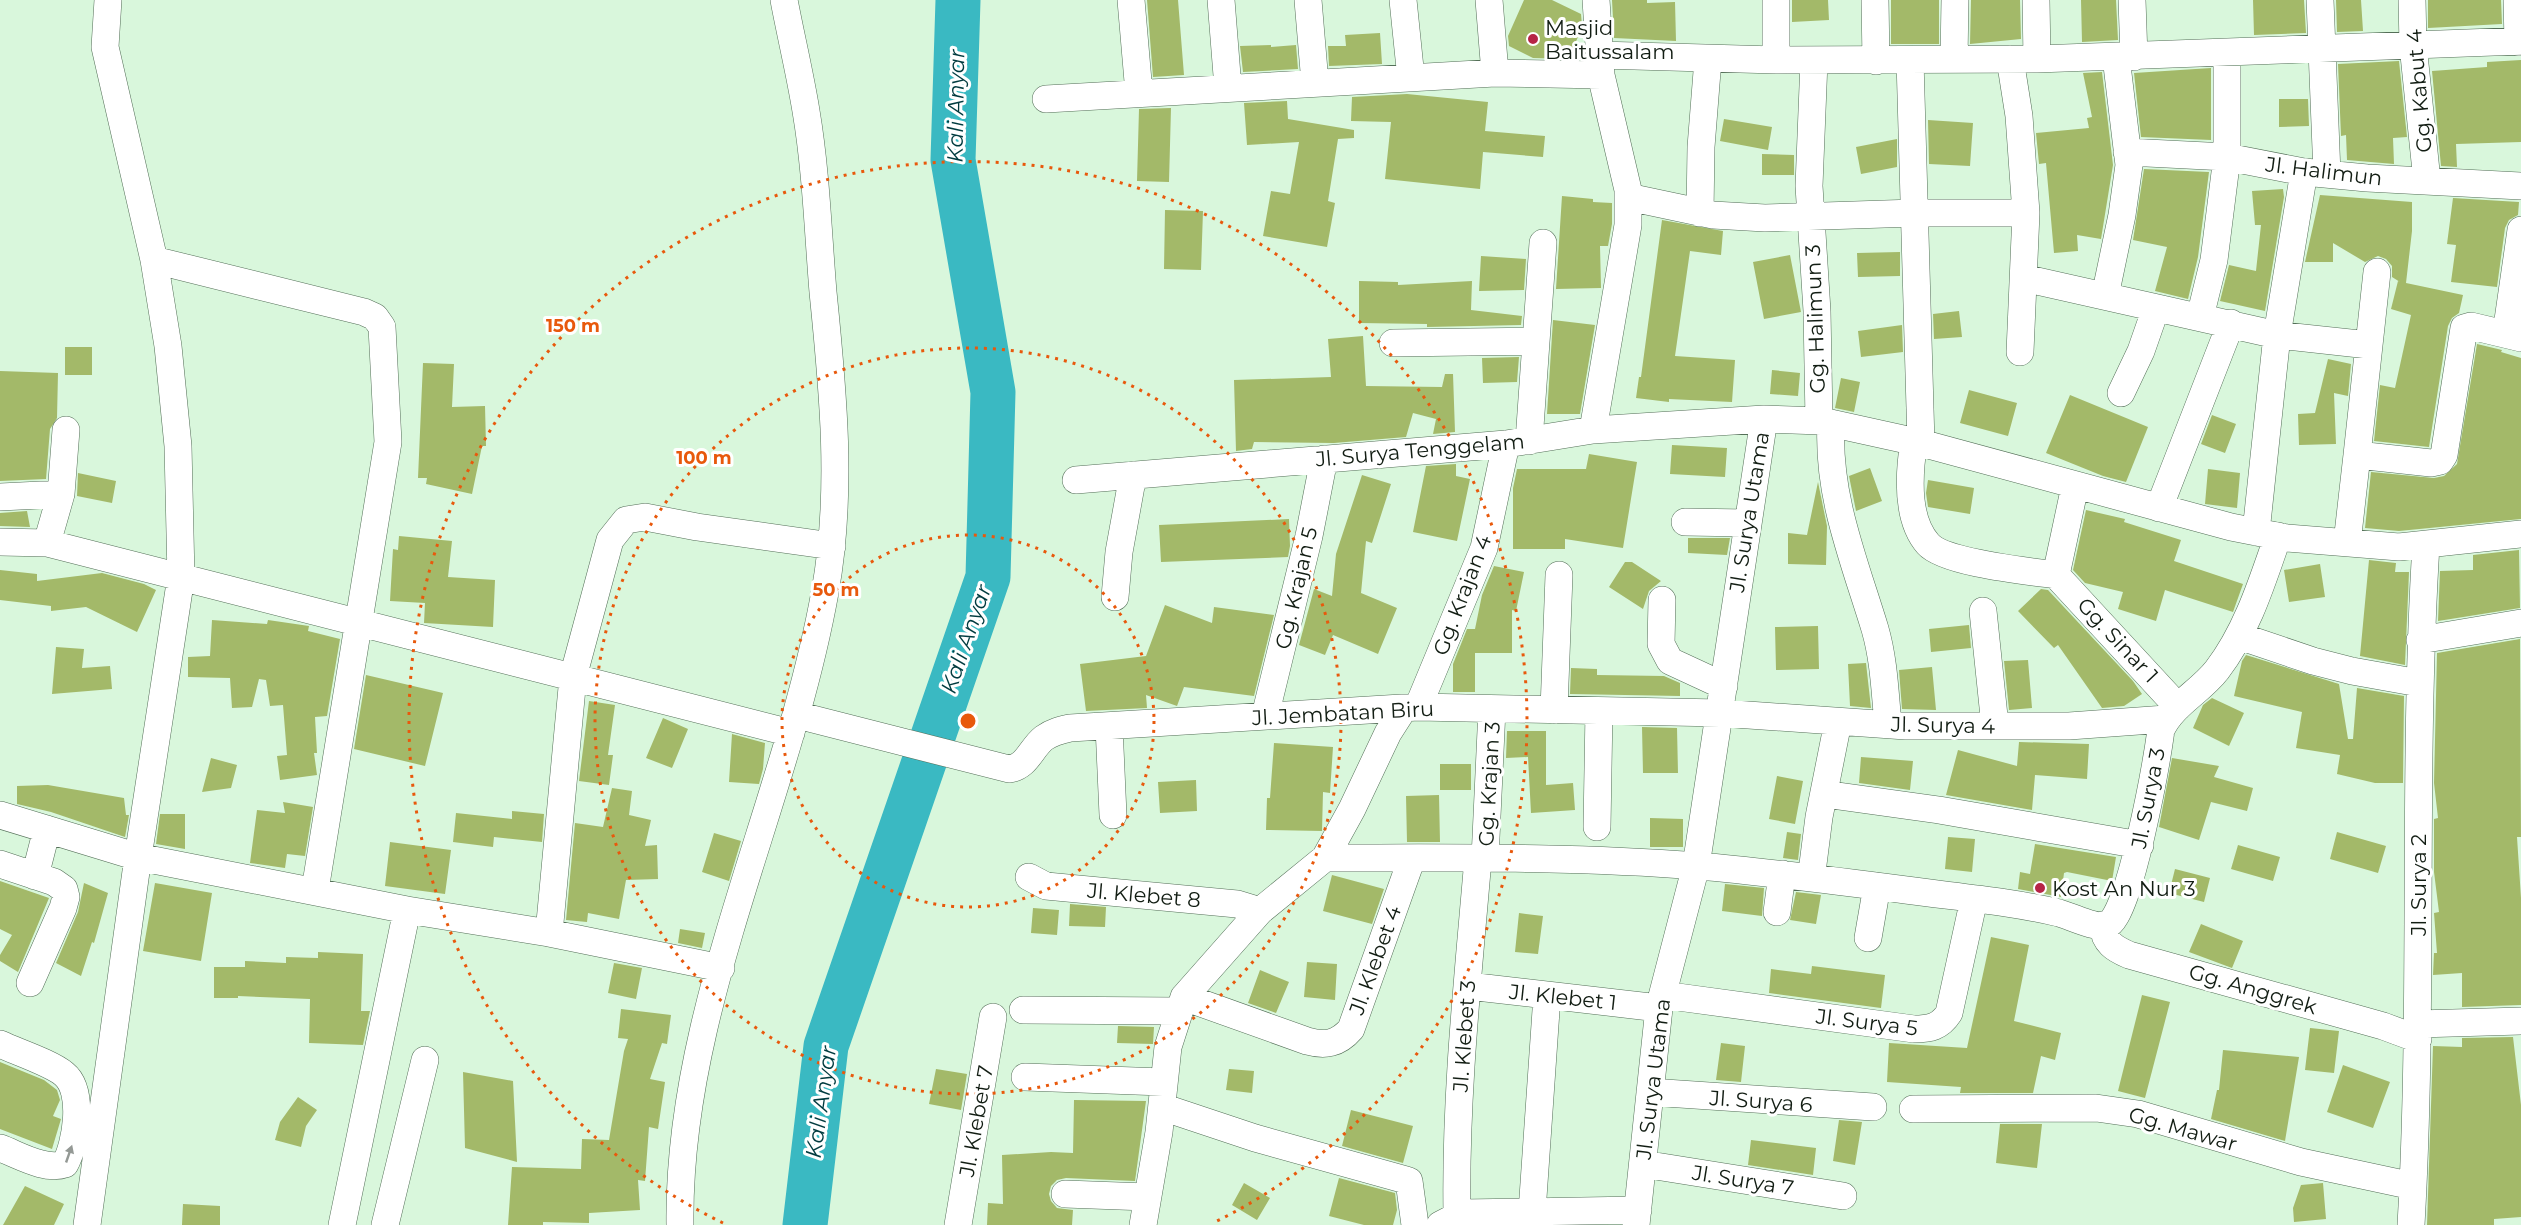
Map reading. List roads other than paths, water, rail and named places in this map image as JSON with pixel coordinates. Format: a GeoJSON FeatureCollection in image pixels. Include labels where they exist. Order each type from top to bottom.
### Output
{"type":"FeatureCollection","features":[{"type":"Feature","properties":{"kind":"street"},"geometry":{"type":"LineString","coordinates":[[87,1225],[138,857],[181,577],[178,446],[168,346],[154,260],[105,47],[108,0]]}},
{"type":"Feature","properties":{"kind":"street"},"geometry":{"type":"LineString","coordinates":[[680,1225],[684,1132],[698,1051],[794,724],[825,593],[832,546],[835,469],[829,349],[806,113],[784,0]]}},
{"type":"Feature","properties":{"kind":"street"},"geometry":{"type":"LineString","coordinates":[[1131,0],[1139,93]]}},
{"type":"Feature","properties":{"kind":"street"},"geometry":{"type":"LineString","coordinates":[[1221,0],[1228,88]]}},
{"type":"Feature","properties":{"kind":"street"},"geometry":{"type":"LineString","coordinates":[[1308,0],[1315,83]]}},
{"type":"Feature","properties":{"kind":"street"},"geometry":{"type":"LineString","coordinates":[[1403,0],[1412,78]]}},
{"type":"Feature","properties":{"kind":"street"},"geometry":{"type":"LineString","coordinates":[[1489,0],[1495,74]]}},
{"type":"Feature","properties":{"kind":"street"},"geometry":{"type":"LineString","coordinates":[[1593,430],[1628,225],[1628,196],[1622,161],[1600,65],[1596,0]]}},
{"type":"Feature","properties":{"kind":"street"},"geometry":{"type":"LineString","coordinates":[[1776,0],[1776,60]]}},
{"type":"Feature","properties":{"kind":"street"},"geometry":{"type":"LineString","coordinates":[[1875,0],[1876,61]]}},
{"type":"Feature","properties":{"kind":"street"},"geometry":{"type":"LineString","coordinates":[[1954,59],[1956,0]]}},
{"type":"Feature","properties":{"kind":"street"},"geometry":{"type":"LineString","coordinates":[[2036,0],[2037,59]]}},
{"type":"Feature","properties":{"kind":"street"},"geometry":{"type":"LineString","coordinates":[[2105,296],[2129,165],[2125,57],[2132,0]]}},
{"type":"Feature","properties":{"kind":"street"},"geometry":{"type":"LineString","coordinates":[[2172,713],[2216,672],[2239,636],[2267,534],[2277,335],[2316,173],[2320,0]]}},
{"type":"Feature","properties":{"kind":"street","name":"Gg. Kabut 4"},"geometry":{"type":"LineString","coordinates":[[2412,0],[2413,45],[2427,181]]}},
{"type":"Feature","properties":{"kind":"street"},"geometry":{"type":"LineString","coordinates":[[1046,99],[1495,74],[1708,59],[1814,61],[2037,59],[2520,42],[2517,0]]}},
{"type":"Feature","properties":{"kind":"street"},"geometry":{"type":"LineString","coordinates":[[2200,317],[2214,260],[2227,157],[2228,52]]}},
{"type":"Feature","properties":{"kind":"street"},"geometry":{"type":"LineString","coordinates":[[1700,213],[1701,147],[1708,59]]}},
{"type":"Feature","properties":{"kind":"street"},"geometry":{"type":"LineString","coordinates":[[2010,59],[2019,116],[2025,213],[2020,352]]}},
{"type":"Feature","properties":{"kind":"street"},"geometry":{"type":"LineString","coordinates":[[1910,60],[1915,213],[1917,442],[1910,465],[1910,495],[1918,526],[1929,545],[1943,553],[1963,559],[2056,575],[2075,486]]}},
{"type":"Feature","properties":{"kind":"street","name":"Gg. Halimun 3"},"geometry":{"type":"LineString","coordinates":[[1814,61],[1810,152],[1811,218],[1825,422],[1835,497],[1882,660],[1888,724]]}},
{"type":"Feature","properties":{"kind":"street","name":"Jl. Halimun"},"geometry":{"type":"LineString","coordinates":[[2127,152],[2227,157],[2316,173],[2521,186]]}},
{"type":"Feature","properties":{"kind":"street"},"geometry":{"type":"LineString","coordinates":[[1628,196],[1700,213],[1766,218],[1915,213],[2025,213]]}},
{"type":"Feature","properties":{"kind":"street"},"geometry":{"type":"LineString","coordinates":[[2357,455],[2432,463],[2442,459],[2464,328],[2471,326],[2513,336],[2521,230]]}},
{"type":"Feature","properties":{"kind":"street","name":"Gg. Krajan 4"},"geometry":{"type":"LineString","coordinates":[[1325,858],[1352,809],[1388,733],[1411,708],[1484,548],[1517,442],[1536,341],[1543,243]]}},
{"type":"Feature","properties":{"kind":"street"},"geometry":{"type":"LineString","coordinates":[[154,260],[364,312],[375,317],[382,327],[388,442],[315,891]]}},
{"type":"Feature","properties":{"kind":"street"},"geometry":{"type":"LineString","coordinates":[[2347,543],[2377,272]]}},
{"type":"Feature","properties":{"kind":"street"},"geometry":{"type":"LineString","coordinates":[[2024,278],[2277,335],[2369,345]]}},
{"type":"Feature","properties":{"kind":"street"},"geometry":{"type":"LineString","coordinates":[[2121,393],[2141,351],[2156,308]]}},
{"type":"Feature","properties":{"kind":"street"},"geometry":{"type":"LineString","coordinates":[[2159,508],[2231,323]]}},
{"type":"Feature","properties":{"kind":"street"},"geometry":{"type":"LineString","coordinates":[[1393,343],[1536,341]]}},
{"type":"Feature","properties":{"kind":"street","name":"Jl. Surya Tenggelam"},"geometry":{"type":"LineString","coordinates":[[1076,480],[1517,442],[1593,430],[1764,419]]}},
{"type":"Feature","properties":{"kind":"street","name":"Jl. Surya Utama"},"geometry":{"type":"LineString","coordinates":[[1637,1217],[1661,1001],[1696,866],[1764,419],[1825,422],[1917,442],[2075,486],[2267,534],[2398,547],[2521,534]]}},
{"type":"Feature","properties":{"kind":"street"},"geometry":{"type":"LineString","coordinates":[[47,543],[61,494],[66,430]]}},
{"type":"Feature","properties":{"kind":"street","name":"Gg. Krajan 5"},"geometry":{"type":"LineString","coordinates":[[1265,716],[1307,546],[1324,459]]}},
{"type":"Feature","properties":{"kind":"street"},"geometry":{"type":"LineString","coordinates":[[1115,597],[1119,552],[1132,475]]}},
{"type":"Feature","properties":{"kind":"street"},"geometry":{"type":"LineString","coordinates":[[0,497],[61,494]]}},
{"type":"Feature","properties":{"kind":"street"},"geometry":{"type":"LineString","coordinates":[[549,933],[573,677],[610,540],[627,520],[645,517],[697,527],[832,546]]}},
{"type":"Feature","properties":{"kind":"street"},"geometry":{"type":"LineString","coordinates":[[1685,522],[1747,523]]}},
{"type":"Feature","properties":{"kind":"street"},"geometry":{"type":"LineString","coordinates":[[0,542],[47,543],[573,677],[794,724]]}},
{"type":"Feature","properties":{"kind":"street","name":"Jl. Surya 2"},"geometry":{"type":"LineString","coordinates":[[2411,1225],[2418,1031],[2419,683],[2426,545]]}},
{"type":"Feature","properties":{"kind":"street"},"geometry":{"type":"LineString","coordinates":[[1554,710],[1559,575]]}},
{"type":"Feature","properties":{"kind":"street","name":"Gg. Sinar 1"},"geometry":{"type":"LineString","coordinates":[[2056,575],[2172,713]]}},
{"type":"Feature","properties":{"kind":"street"},"geometry":{"type":"LineString","coordinates":[[1662,600],[1661,644],[1670,661],[1724,686]]}},
{"type":"Feature","properties":{"kind":"street"},"geometry":{"type":"LineString","coordinates":[[1983,611],[1995,726]]}},
{"type":"Feature","properties":{"kind":"street"},"geometry":{"type":"LineString","coordinates":[[2420,640],[2521,623]]}},
{"type":"Feature","properties":{"kind":"street"},"geometry":{"type":"LineString","coordinates":[[2239,636],[2313,661],[2352,671],[2419,683]]}},
{"type":"Feature","properties":{"kind":"street","name":"Jl. Jembatan Biru"},"geometry":{"type":"LineString","coordinates":[[794,724],[861,732],[1001,768],[1016,768],[1051,733],[1070,728],[1411,708],[1720,713]]}},
{"type":"Feature","properties":{"kind":"street","name":"Gg. Krajan 3"},"geometry":{"type":"LineString","coordinates":[[1482,859],[1492,709]]}},
{"type":"Feature","properties":{"kind":"street"},"geometry":{"type":"LineString","coordinates":[[1597,827],[1599,711]]}},
{"type":"Feature","properties":{"kind":"street","name":"Jl. Surya 4"},"geometry":{"type":"LineString","coordinates":[[1720,713],[1838,722],[1995,726],[2108,725],[2172,713]]}},
{"type":"Feature","properties":{"kind":"street","name":"Jl. Surya 3"},"geometry":{"type":"LineString","coordinates":[[2103,926],[2110,923],[2117,910],[2140,845],[2161,730],[2172,713]]}},
{"type":"Feature","properties":{"kind":"street"},"geometry":{"type":"LineString","coordinates":[[1812,872],[1838,722]]}},
{"type":"Feature","properties":{"kind":"street"},"geometry":{"type":"LineString","coordinates":[[1109,726],[1113,815]]}},
{"type":"Feature","properties":{"kind":"street"},"geometry":{"type":"LineString","coordinates":[[1824,794],[1939,810],[2140,845]]}},
{"type":"Feature","properties":{"kind":"street"},"geometry":{"type":"LineString","coordinates":[[0,815],[138,857],[407,910],[549,933],[721,968]]}},
{"type":"Feature","properties":{"kind":"street"},"geometry":{"type":"LineString","coordinates":[[35,876],[47,829]]}},
{"type":"Feature","properties":{"kind":"street"},"geometry":{"type":"LineString","coordinates":[[1143,1225],[1168,1047],[1181,1004],[1260,911],[1325,858],[1598,860],[1696,866],[1782,874],[1974,899],[2053,912],[2103,926]]}},
{"type":"Feature","properties":{"kind":"street","name":"Jl. Klebet 4"},"geometry":{"type":"LineString","coordinates":[[1023,1010],[1181,1004],[1318,1044],[1324,1045],[1337,1040],[1351,1029],[1412,858]]}},
{"type":"Feature","properties":{"kind":"street","name":"Jl. Klebet 3"},"geometry":{"type":"LineString","coordinates":[[1448,1220],[1456,1162],[1467,986],[1482,859]]}},
{"type":"Feature","properties":{"kind":"street"},"geometry":{"type":"LineString","coordinates":[[0,864],[60,885],[66,897],[30,983]]}},
{"type":"Feature","properties":{"kind":"street"},"geometry":{"type":"LineString","coordinates":[[1777,912],[1782,874]]}},
{"type":"Feature","properties":{"kind":"street","name":"Jl. Klebet 8"},"geometry":{"type":"LineString","coordinates":[[1029,877],[1046,886],[1237,904],[1260,911]]}},
{"type":"Feature","properties":{"kind":"street"},"geometry":{"type":"LineString","coordinates":[[1868,938],[1877,886]]}},
{"type":"Feature","properties":{"kind":"street","name":"Jl. Surya 5"},"geometry":{"type":"LineString","coordinates":[[1661,1001],[1914,1029],[1932,1029],[1943,1022],[1949,1013],[1974,899]]}},
{"type":"Feature","properties":{"kind":"street"},"geometry":{"type":"LineString","coordinates":[[342,1225],[407,910]]}},
{"type":"Feature","properties":{"kind":"street","name":"Gg. Anggrek"},"geometry":{"type":"LineString","coordinates":[[2103,926],[2108,942],[2118,950],[2130,955],[2383,1026],[2418,1031]]}},
{"type":"Feature","properties":{"kind":"street","name":"Jl. Klebet 1"},"geometry":{"type":"LineString","coordinates":[[1467,986],[1547,996],[1661,1001]]}},
{"type":"Feature","properties":{"kind":"street"},"geometry":{"type":"LineString","coordinates":[[1532,1212],[1547,996]]}},
{"type":"Feature","properties":{"kind":"street","name":"Jl. Klebet 7"},"geometry":{"type":"LineString","coordinates":[[958,1225],[993,1017]]}},
{"type":"Feature","properties":{"kind":"street"},"geometry":{"type":"LineString","coordinates":[[2418,1031],[2521,1021]]}},
{"type":"Feature","properties":{"kind":"street"},"geometry":{"type":"LineString","coordinates":[[0,1044],[64,1074],[73,1088],[77,1113],[70,1155],[65,1164],[58,1167],[38,1163],[0,1148]]}},
{"type":"Feature","properties":{"kind":"street"},"geometry":{"type":"LineString","coordinates":[[385,1225],[425,1060]]}},
{"type":"Feature","properties":{"kind":"street"},"geometry":{"type":"LineString","coordinates":[[1025,1077],[1163,1094],[1255,1138],[1406,1180],[1410,1185],[1415,1225]]}},
{"type":"Feature","properties":{"kind":"street","name":"Jl. Surya 6"},"geometry":{"type":"LineString","coordinates":[[1650,1092],[1873,1107]]}},
{"type":"Feature","properties":{"kind":"street","name":"Gg. Mawar"},"geometry":{"type":"LineString","coordinates":[[1913,1109],[2096,1108],[2139,1113],[2301,1162],[2413,1186]]}},
{"type":"Feature","properties":{"kind":"street"},"geometry":{"type":"LineString","coordinates":[[77,1113],[101,1126]]}},
{"type":"Feature","properties":{"kind":"street","name":"Jl. Surya 7"},"geometry":{"type":"LineString","coordinates":[[1643,1164],[1843,1196]]}},
{"type":"Feature","properties":{"kind":"street"},"geometry":{"type":"LineString","coordinates":[[1065,1194],[1148,1197]]}},
{"type":"Feature","properties":{"kind":"street"},"geometry":{"type":"LineString","coordinates":[[1448,1220],[1493,1219],[1532,1212],[1637,1217]]}},
{"type":"Feature","properties":{"kind":"waterway","name":"Kali Anyar"},"geometry":{"type":"LineString","coordinates":[[805,1225],[826,1046],[988,577],[993,392],[953,160],[958,0]]}},
{"type":"Feature","properties":{"kind":"place","name":"Masjid Baitussalam"},"geometry":{"type":"Point","coordinates":[1533,39]}},
{"type":"Feature","properties":{"kind":"place","name":"Kost An Nur 3"},"geometry":{"type":"Point","coordinates":[2040,888]}}]}
